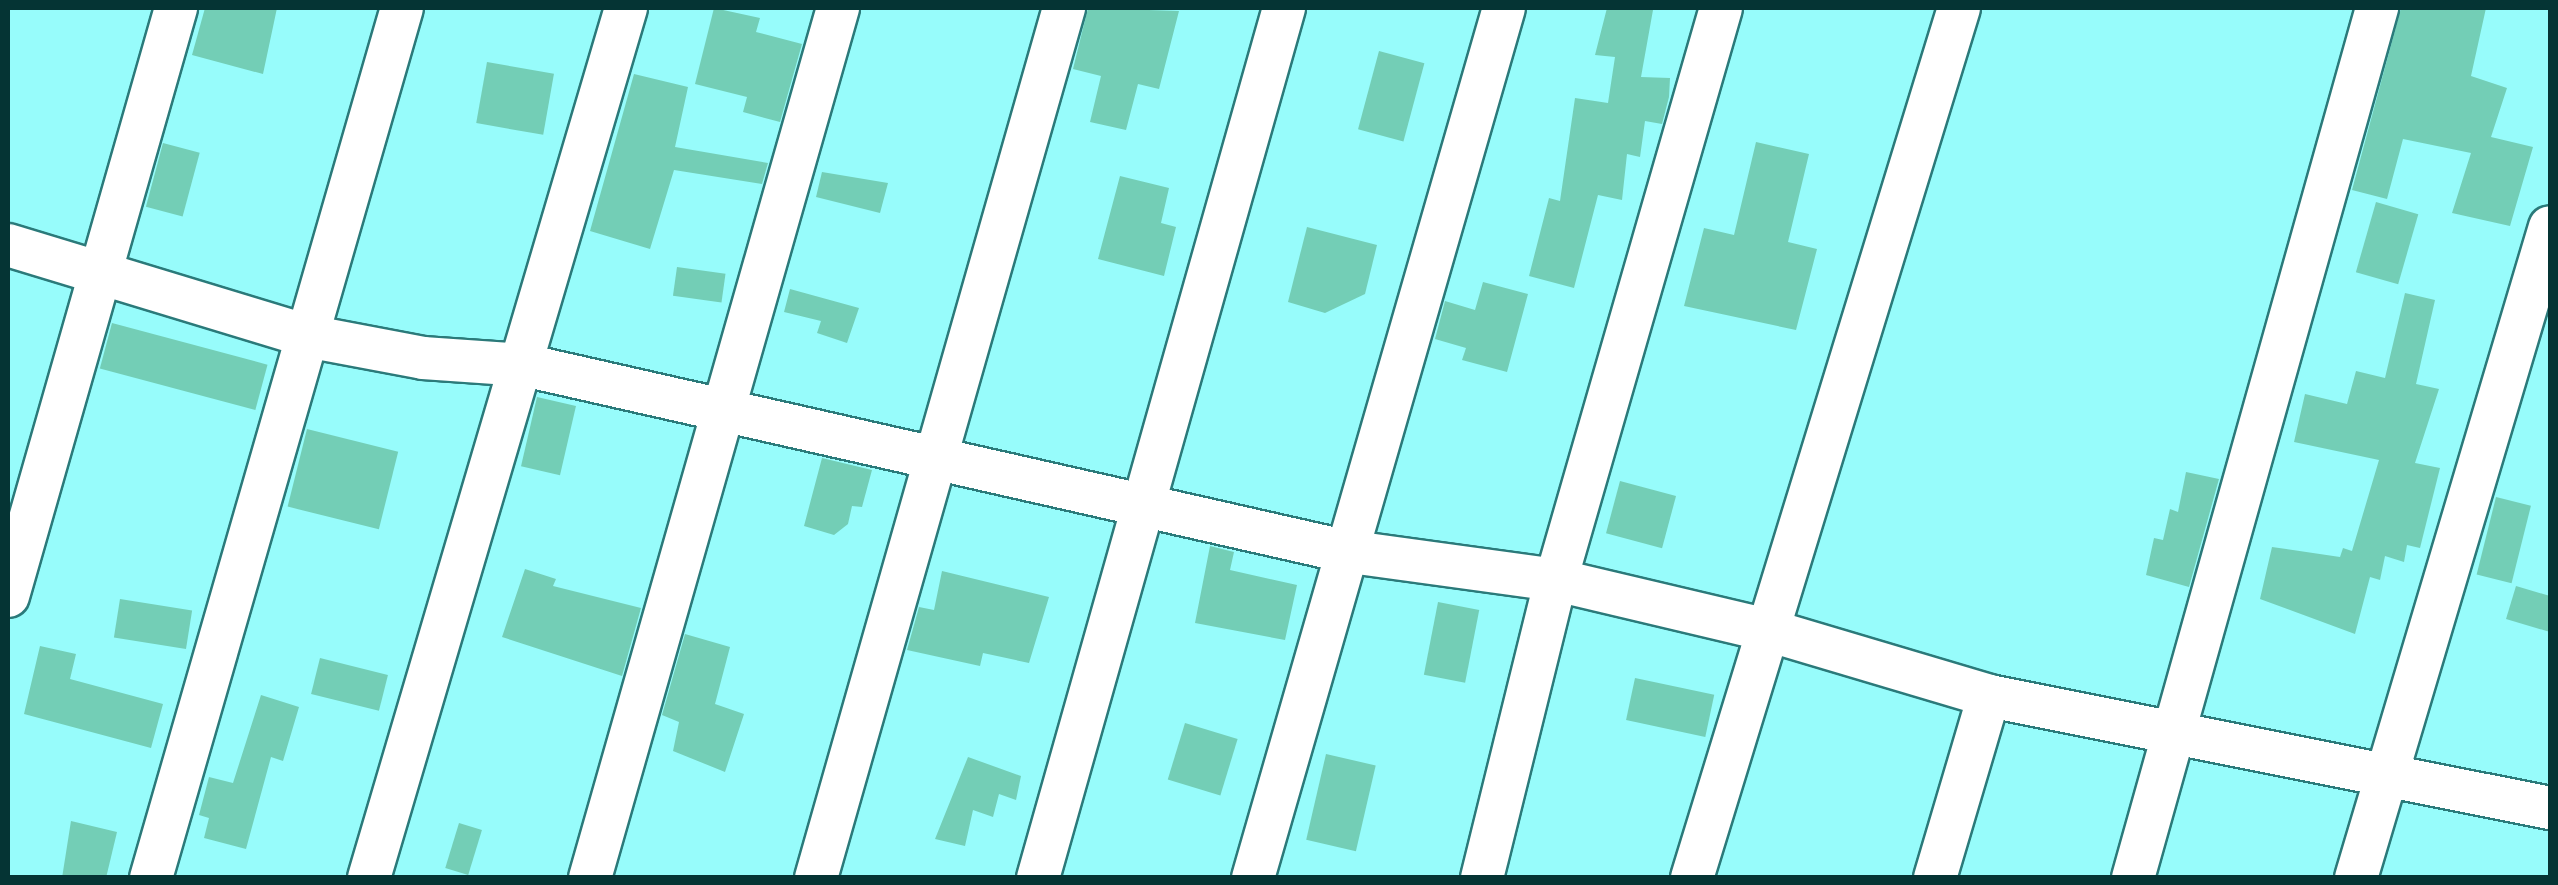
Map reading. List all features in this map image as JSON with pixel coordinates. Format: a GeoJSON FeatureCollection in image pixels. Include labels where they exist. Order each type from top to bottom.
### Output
{"type":"FeatureCollection","features":[{"type":"Feature","properties":{"kind":"street"},"geometry":{"type":"LineString","coordinates":[[8,596],[104,273],[176,8]]}},
{"type":"Feature","properties":{"kind":"street"},"geometry":{"type":"LineString","coordinates":[[151,878],[402,8]]}},
{"type":"Feature","properties":{"kind":"street"},"geometry":{"type":"LineString","coordinates":[[369,878],[524,365],[626,8]]}},
{"type":"Feature","properties":{"kind":"street"},"geometry":{"type":"LineString","coordinates":[[590,878],[838,8]]}},
{"type":"Feature","properties":{"kind":"street"},"geometry":{"type":"LineString","coordinates":[[816,878],[1064,8]]}},
{"type":"Feature","properties":{"kind":"street"},"geometry":{"type":"LineString","coordinates":[[1038,878],[1284,8]]}},
{"type":"Feature","properties":{"kind":"street"},"geometry":{"type":"LineString","coordinates":[[1253,878],[1344,551],[1504,8]]}},
{"type":"Feature","properties":{"kind":"street"},"geometry":{"type":"LineString","coordinates":[[1482,878],[1556,580],[1721,8]]}},
{"type":"Feature","properties":{"kind":"street"},"geometry":{"type":"LineString","coordinates":[[1692,878],[1958,8]]}},
{"type":"Feature","properties":{"kind":"street"},"geometry":{"type":"LineString","coordinates":[[2132,878],[2377,8]]}},
{"type":"Feature","properties":{"kind":"street"},"geometry":{"type":"LineString","coordinates":[[2356,878],[2550,227]]}},
{"type":"Feature","properties":{"kind":"street"},"geometry":{"type":"LineString","coordinates":[[8,245],[307,336],[423,358],[524,365],[724,405],[1142,509],[1344,551],[1556,580],[1768,630],[1989,696],[2550,808]]}},
{"type":"Feature","properties":{"kind":"street"},"geometry":{"type":"LineString","coordinates":[[1935,878],[1989,696]]}},
{"type":"Feature","properties":{"kind":"building"},"geometry":{"type":"Polygon","coordinates":[[[205,8],[277,8],[263,74],[192,55],[205,8]]]}},
{"type":"Feature","properties":{"kind":"building"},"geometry":{"type":"Polygon","coordinates":[[[714,8],[760,18],[756,32],[802,44],[780,122],[743,112],[747,97],[695,84],[714,8]]]}},
{"type":"Feature","properties":{"kind":"building"},"geometry":{"type":"Polygon","coordinates":[[[1088,8],[1179,11],[1159,89],[1138,84],[1126,130],[1090,122],[1101,76],[1073,69],[1088,8]]]}},
{"type":"Feature","properties":{"kind":"building"},"geometry":{"type":"Polygon","coordinates":[[[1607,8],[1653,10],[1641,77],[1670,78],[1669,97],[1662,124],[1645,121],[1640,157],[1627,154],[1622,200],[1598,195],[1574,288],[1529,276],[1549,198],[1560,201],[1575,98],[1608,103],[1615,57],[1595,55],[1607,8]]]}},
{"type":"Feature","properties":{"kind":"building"},"geometry":{"type":"Polygon","coordinates":[[[2401,8],[2486,8],[2471,76],[2507,88],[2491,137],[2533,147],[2510,226],[2452,213],[2471,153],[2403,139],[2387,199],[2352,190],[2401,8]]]}},
{"type":"Feature","properties":{"kind":"building"},"geometry":{"type":"Polygon","coordinates":[[[1379,51],[1424,63],[1403,141],[1358,129],[1379,51]]]}},
{"type":"Feature","properties":{"kind":"building"},"geometry":{"type":"Polygon","coordinates":[[[487,62],[554,74],[543,135],[476,123],[487,62]]]}},
{"type":"Feature","properties":{"kind":"building"},"geometry":{"type":"Polygon","coordinates":[[[634,74],[688,87],[675,147],[768,163],[762,184],[674,170],[650,249],[590,231],[634,74]]]}},
{"type":"Feature","properties":{"kind":"building"},"geometry":{"type":"Polygon","coordinates":[[[1756,142],[1809,154],[1788,242],[1817,249],[1796,330],[1684,306],[1704,228],[1734,235],[1756,142]]]}},
{"type":"Feature","properties":{"kind":"building"},"geometry":{"type":"Polygon","coordinates":[[[163,143],[200,153],[183,217],[146,207],[163,143]]]}},
{"type":"Feature","properties":{"kind":"building"},"geometry":{"type":"Polygon","coordinates":[[[822,172],[888,183],[880,213],[816,197],[822,172]]]}},
{"type":"Feature","properties":{"kind":"building"},"geometry":{"type":"Polygon","coordinates":[[[1120,176],[1169,188],[1161,223],[1176,227],[1164,276],[1098,259],[1120,176]]]}},
{"type":"Feature","properties":{"kind":"building"},"geometry":{"type":"Polygon","coordinates":[[[2376,202],[2418,214],[2398,284],[2356,272],[2376,202]]]}},
{"type":"Feature","properties":{"kind":"building"},"geometry":{"type":"Polygon","coordinates":[[[1307,227],[1377,245],[1365,294],[1325,313],[1288,302],[1307,227]]]}},
{"type":"Feature","properties":{"kind":"building"},"geometry":{"type":"Polygon","coordinates":[[[677,267],[726,274],[721,303],[673,296],[677,267]]]}},
{"type":"Feature","properties":{"kind":"building"},"geometry":{"type":"Polygon","coordinates":[[[1483,282],[1528,294],[1507,372],[1462,360],[1466,348],[1435,339],[1445,301],[1475,310],[1483,282]]]}},
{"type":"Feature","properties":{"kind":"building"},"geometry":{"type":"Polygon","coordinates":[[[790,289],[859,308],[847,343],[817,333],[821,321],[784,312],[790,289]]]}},
{"type":"Feature","properties":{"kind":"building"},"geometry":{"type":"Polygon","coordinates":[[[2405,293],[2435,300],[2416,384],[2439,389],[2415,463],[2440,468],[2420,548],[2407,545],[2404,562],[2385,556],[2380,580],[2370,577],[2355,634],[2260,599],[2272,547],[2340,557],[2343,548],[2352,551],[2379,460],[2294,442],[2305,394],[2347,404],[2356,371],[2385,378],[2405,293]]]}},
{"type":"Feature","properties":{"kind":"building"},"geometry":{"type":"Polygon","coordinates":[[[112,323],[268,365],[255,410],[100,368],[112,323]]]}},
{"type":"Feature","properties":{"kind":"building"},"geometry":{"type":"Polygon","coordinates":[[[537,397],[576,406],[560,475],[521,466],[537,397]]]}},
{"type":"Feature","properties":{"kind":"building"},"geometry":{"type":"Polygon","coordinates":[[[307,429],[398,452],[379,529],[288,507],[307,429]]]}},
{"type":"Feature","properties":{"kind":"building"},"geometry":{"type":"Polygon","coordinates":[[[822,458],[872,470],[862,507],[852,506],[848,524],[834,535],[804,526],[822,458]]]}},
{"type":"Feature","properties":{"kind":"building"},"geometry":{"type":"Polygon","coordinates":[[[2186,472],[2219,479],[2189,587],[2146,575],[2154,538],[2163,540],[2170,509],[2178,512],[2186,472]]]}},
{"type":"Feature","properties":{"kind":"building"},"geometry":{"type":"Polygon","coordinates":[[[1620,481],[1676,496],[1662,548],[1606,533],[1620,481]]]}},
{"type":"Feature","properties":{"kind":"building"},"geometry":{"type":"Polygon","coordinates":[[[2496,497],[2531,506],[2512,583],[2477,575],[2496,497]]]}},
{"type":"Feature","properties":{"kind":"building"},"geometry":{"type":"Polygon","coordinates":[[[1210,546],[1234,552],[1230,570],[1297,585],[1285,640],[1195,623],[1210,546]]]}},
{"type":"Feature","properties":{"kind":"building"},"geometry":{"type":"Polygon","coordinates":[[[525,569],[556,579],[553,586],[641,608],[622,676],[502,637],[525,569]]]}},
{"type":"Feature","properties":{"kind":"building"},"geometry":{"type":"Polygon","coordinates":[[[942,571],[1049,597],[1029,663],[983,653],[980,666],[907,650],[919,607],[934,610],[942,571]]]}},
{"type":"Feature","properties":{"kind":"building"},"geometry":{"type":"Polygon","coordinates":[[[2516,586],[2550,596],[2550,632],[2506,619],[2516,586]]]}},
{"type":"Feature","properties":{"kind":"building"},"geometry":{"type":"Polygon","coordinates":[[[120,599],[192,610],[186,649],[114,638],[120,599]]]}},
{"type":"Feature","properties":{"kind":"building"},"geometry":{"type":"Polygon","coordinates":[[[1438,602],[1479,610],[1465,683],[1424,675],[1438,602]]]}},
{"type":"Feature","properties":{"kind":"building"},"geometry":{"type":"Polygon","coordinates":[[[685,634],[730,647],[715,704],[744,714],[725,772],[673,751],[679,722],[662,715],[685,634]]]}},
{"type":"Feature","properties":{"kind":"building"},"geometry":{"type":"Polygon","coordinates":[[[40,646],[76,654],[70,679],[163,704],[151,748],[24,714],[40,646]]]}},
{"type":"Feature","properties":{"kind":"building"},"geometry":{"type":"Polygon","coordinates":[[[320,658],[388,675],[379,711],[311,694],[320,658]]]}},
{"type":"Feature","properties":{"kind":"building"},"geometry":{"type":"Polygon","coordinates":[[[1635,678],[1714,695],[1705,737],[1626,720],[1635,678]]]}},
{"type":"Feature","properties":{"kind":"building"},"geometry":{"type":"Polygon","coordinates":[[[261,695],[299,707],[283,761],[271,757],[246,849],[204,838],[209,818],[199,815],[209,777],[233,783],[261,695]]]}},
{"type":"Feature","properties":{"kind":"building"},"geometry":{"type":"Polygon","coordinates":[[[1185,723],[1238,739],[1220,796],[1168,779],[1185,723]]]}},
{"type":"Feature","properties":{"kind":"building"},"geometry":{"type":"Polygon","coordinates":[[[1326,754],[1376,765],[1356,851],[1306,840],[1326,754]]]}},
{"type":"Feature","properties":{"kind":"building"},"geometry":{"type":"Polygon","coordinates":[[[968,757],[1021,776],[1016,800],[999,794],[993,817],[973,810],[965,846],[935,839],[968,757]]]}},
{"type":"Feature","properties":{"kind":"building"},"geometry":{"type":"Polygon","coordinates":[[[71,821],[117,832],[106,878],[62,878],[71,821]]]}},
{"type":"Feature","properties":{"kind":"building"},"geometry":{"type":"Polygon","coordinates":[[[459,823],[482,830],[468,875],[445,868],[459,823]]]}}]}
